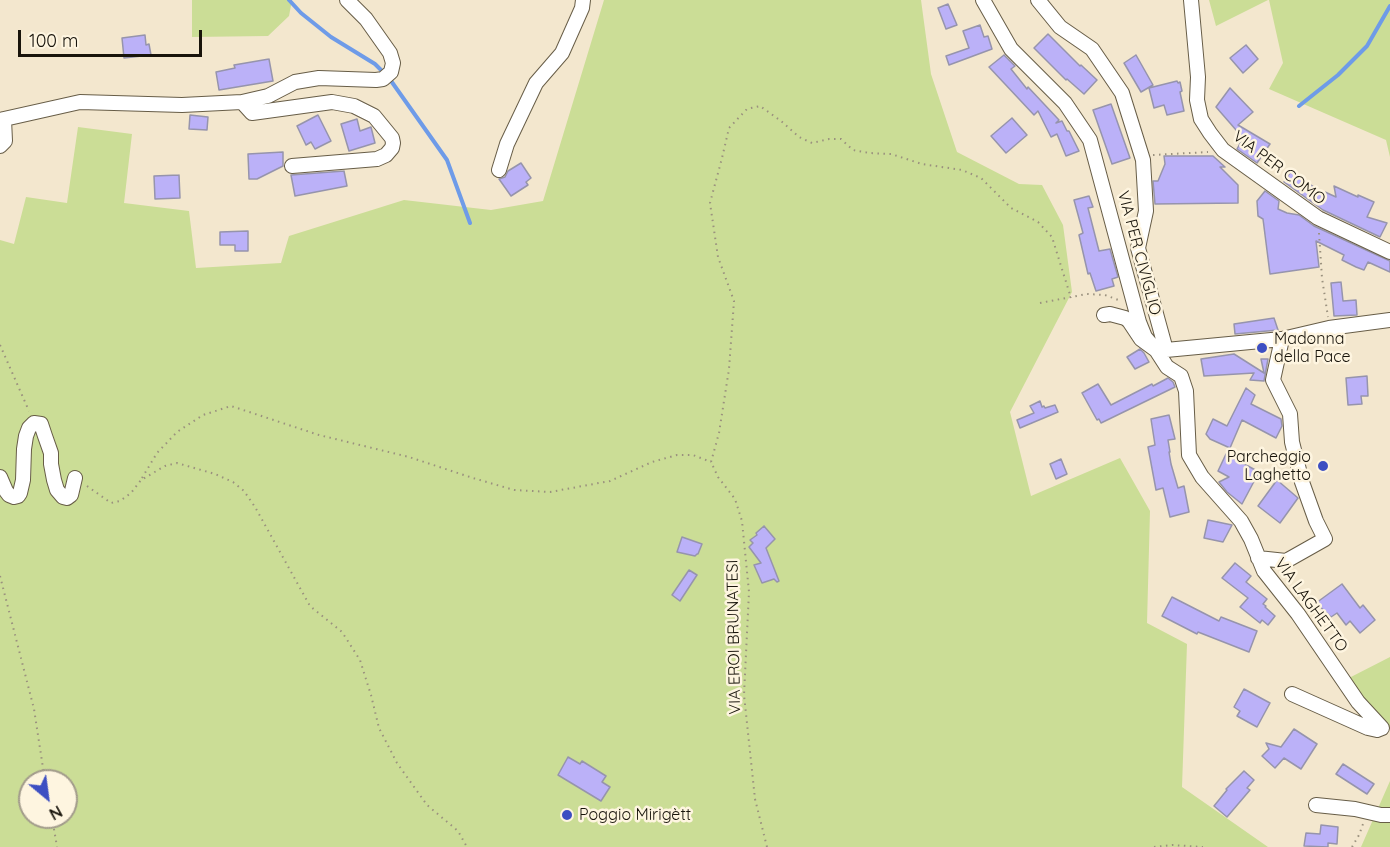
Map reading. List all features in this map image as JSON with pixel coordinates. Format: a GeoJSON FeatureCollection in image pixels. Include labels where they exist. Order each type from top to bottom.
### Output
{"type":"FeatureCollection","features":[{"type":"Feature","properties":{"kind":"street"},"geometry":{"type":"LineString","coordinates":[[0,146],[5,141],[2,120],[80,102],[182,105],[242,102],[268,96],[295,82],[311,79],[376,80],[387,75],[393,63],[390,53],[366,19],[346,0]]}},
{"type":"Feature","properties":{"kind":"street"},"geometry":{"type":"LineString","coordinates":[[500,170],[507,144],[536,83],[562,53],[582,9],[583,0]]}},
{"type":"Feature","properties":{"kind":"street","name":"VIA PER CIVIGLIO"},"geometry":{"type":"LineString","coordinates":[[983,0],[1011,49],[1065,102],[1090,140],[1139,321],[1145,337],[1161,350]]}},
{"type":"Feature","properties":{"kind":"street"},"geometry":{"type":"LineString","coordinates":[[1038,0],[1060,27],[1092,49],[1122,93],[1142,157],[1146,211],[1138,248],[1161,350]]}},
{"type":"Feature","properties":{"kind":"street","name":"VIA PER COMO"},"geometry":{"type":"LineString","coordinates":[[1191,0],[1198,77],[1197,100],[1210,134],[1225,151],[1318,218],[1390,252]]}},
{"type":"Feature","properties":{"kind":"street"},"geometry":{"type":"LineString","coordinates":[[242,102],[252,113],[332,102],[354,106],[374,116],[392,138],[392,148],[387,155],[377,159],[292,166]]}},
{"type":"Feature","properties":{"kind":"street"},"geometry":{"type":"LineString","coordinates":[[1104,315],[1110,314],[1125,318],[1141,339],[1161,350],[1282,339],[1329,328],[1390,320]]}},
{"type":"Feature","properties":{"kind":"street"},"geometry":{"type":"LineString","coordinates":[[1258,558],[1286,561],[1325,539],[1302,482],[1292,442],[1290,414],[1273,380],[1282,339]]}},
{"type":"Feature","properties":{"kind":"street","name":"VIA LAGHETTO"},"geometry":{"type":"LineString","coordinates":[[1161,350],[1167,367],[1181,376],[1186,391],[1189,455],[1202,477],[1241,521],[1264,571],[1298,614],[1358,702],[1386,732]]}},
{"type":"Feature","properties":{"kind":"street"},"geometry":{"type":"LineString","coordinates":[[0,477],[9,495],[18,496],[23,480],[26,436],[34,423],[40,424],[45,436],[51,453],[54,480],[63,497],[67,498],[71,495],[75,478]]}},
{"type":"Feature","properties":{"kind":"street","name":"VIA LAGHETTO"},"geometry":{"type":"LineString","coordinates":[[1292,694],[1368,728],[1386,732]]}},
{"type":"Feature","properties":{"kind":"street"},"geometry":{"type":"LineString","coordinates":[[1316,804],[1355,808],[1381,815],[1390,814]]}},
{"type":"Feature","properties":{"kind":"path"},"geometry":{"type":"LineString","coordinates":[[75,478],[111,503],[120,501],[131,493],[157,453],[177,432],[203,415],[231,406],[319,435],[409,457],[514,490],[550,492],[610,481],[652,462],[677,455],[693,455],[711,462],[719,433],[729,369],[734,301],[718,257],[710,203],[729,128],[747,109],[760,106],[799,137],[812,143],[841,139],[853,150],[891,154],[922,165],[962,170],[981,178],[1011,208],[1038,222],[1052,237],[1071,298],[1040,303]]}},
{"type":"Feature","properties":{"kind":"path"},"geometry":{"type":"LineString","coordinates":[[1142,157],[1165,153],[1225,151]]}},
{"type":"Feature","properties":{"kind":"path"},"geometry":{"type":"LineString","coordinates":[[1318,218],[1322,278],[1329,328]]}},
{"type":"Feature","properties":{"kind":"path"},"geometry":{"type":"LineString","coordinates":[[0,345],[34,423]]}},
{"type":"Feature","properties":{"kind":"path","name":"VIA EROI BRUNATESI"},"geometry":{"type":"LineString","coordinates":[[711,462],[718,477],[735,499],[742,521],[748,592],[744,695],[754,799],[767,847]]}},
{"type":"Feature","properties":{"kind":"path"},"geometry":{"type":"LineString","coordinates":[[141,480],[165,466],[177,463],[215,474],[233,482],[244,491],[310,606],[342,632],[360,660],[379,728],[397,763],[428,805],[458,831],[467,847]]}},
{"type":"Feature","properties":{"kind":"path"},"geometry":{"type":"LineString","coordinates":[[0,576],[34,709],[43,769]]}},
{"type":"Feature","properties":{"kind":"path"},"geometry":{"type":"LineString","coordinates":[[1352,847],[1359,835],[1361,825],[1373,813]]}},
{"type":"Feature","properties":{"kind":"path"},"geometry":{"type":"LineString","coordinates":[[54,829],[57,847]]}},
{"type":"Feature","properties":{"kind":"path"},"geometry":{"type":"LineString","coordinates":[[1154,847],[1172,845],[1203,847]]}},
{"type":"Feature","properties":{"kind":"green space"},"geometry":{"type":"Polygon","coordinates":[[[192,0],[292,0],[289,16],[268,36],[192,37],[192,0]]]}},
{"type":"Feature","properties":{"kind":"green space"},"geometry":{"type":"Polygon","coordinates":[[[604,0],[921,0],[931,74],[957,152],[1019,184],[1042,185],[1063,225],[1072,292],[1010,412],[1031,496],[1120,458],[1150,511],[1147,623],[1187,644],[1182,787],[1268,847],[0,847],[0,240],[14,244],[26,197],[67,203],[78,127],[132,134],[124,203],[189,211],[196,268],[281,263],[289,236],[404,200],[491,210],[543,201],[604,0]]]}},
{"type":"Feature","properties":{"kind":"green space"},"geometry":{"type":"Polygon","coordinates":[[[1209,0],[1268,0],[1216,26],[1209,0]]]}},
{"type":"Feature","properties":{"kind":"green space"},"geometry":{"type":"Polygon","coordinates":[[[1269,0],[1390,0],[1390,157],[1386,140],[1269,89],[1283,63],[1269,0]]]}},
{"type":"Feature","properties":{"kind":"green space"},"geometry":{"type":"Polygon","coordinates":[[[1390,657],[1390,730],[1347,679],[1390,657]]]}},
{"type":"Feature","properties":{"kind":"green space"},"geometry":{"type":"Polygon","coordinates":[[[1390,781],[1390,847],[1361,847],[1390,781]]]}},
{"type":"Feature","properties":{"kind":"building"},"geometry":{"type":"Polygon","coordinates":[[[948,4],[957,25],[946,29],[938,8],[948,4]]]}},
{"type":"Feature","properties":{"kind":"building"},"geometry":{"type":"Polygon","coordinates":[[[980,25],[984,37],[988,36],[992,49],[949,65],[946,56],[969,48],[963,31],[980,25]]]}},
{"type":"Feature","properties":{"kind":"building"},"geometry":{"type":"Polygon","coordinates":[[[1048,34],[1097,80],[1084,94],[1066,80],[1034,48],[1048,34]]]}},
{"type":"Feature","properties":{"kind":"building"},"geometry":{"type":"Polygon","coordinates":[[[145,35],[146,45],[149,44],[151,55],[124,58],[122,38],[145,35]]]}},
{"type":"Feature","properties":{"kind":"building"},"geometry":{"type":"Polygon","coordinates":[[[1246,45],[1258,59],[1243,73],[1230,58],[1246,45]]]}},
{"type":"Feature","properties":{"kind":"building"},"geometry":{"type":"Polygon","coordinates":[[[1004,55],[1015,66],[1011,69],[1027,89],[1028,87],[1059,120],[1056,123],[1062,121],[1079,151],[1066,156],[1057,134],[1051,137],[1038,111],[1034,115],[989,67],[1004,55]]]}},
{"type":"Feature","properties":{"kind":"building"},"geometry":{"type":"Polygon","coordinates":[[[1136,55],[1153,85],[1141,92],[1124,63],[1136,55]]]}},
{"type":"Feature","properties":{"kind":"building"},"geometry":{"type":"Polygon","coordinates":[[[269,59],[273,81],[219,90],[216,72],[235,68],[234,65],[269,59]]]}},
{"type":"Feature","properties":{"kind":"building"},"geometry":{"type":"Polygon","coordinates":[[[1180,82],[1184,111],[1167,115],[1164,105],[1154,108],[1149,88],[1180,82]]]}},
{"type":"Feature","properties":{"kind":"building"},"geometry":{"type":"Polygon","coordinates":[[[1230,88],[1253,112],[1238,125],[1270,144],[1257,163],[1237,149],[1243,138],[1216,107],[1230,88]]]}},
{"type":"Feature","properties":{"kind":"building"},"geometry":{"type":"Polygon","coordinates":[[[1111,104],[1130,158],[1112,164],[1093,110],[1111,104]]]}},
{"type":"Feature","properties":{"kind":"building"},"geometry":{"type":"Polygon","coordinates":[[[190,115],[208,117],[207,130],[189,129],[190,115]]]}},
{"type":"Feature","properties":{"kind":"building"},"geometry":{"type":"Polygon","coordinates":[[[318,115],[331,141],[315,149],[311,142],[306,145],[297,126],[318,115]]]}},
{"type":"Feature","properties":{"kind":"building"},"geometry":{"type":"Polygon","coordinates":[[[1012,118],[1027,135],[1006,153],[991,136],[1012,118]]]}},
{"type":"Feature","properties":{"kind":"building"},"geometry":{"type":"Polygon","coordinates":[[[357,119],[360,131],[371,127],[375,143],[349,151],[341,124],[357,119]]]}},
{"type":"Feature","properties":{"kind":"building"},"geometry":{"type":"Polygon","coordinates":[[[283,152],[283,166],[257,179],[249,179],[248,154],[283,152]]]}},
{"type":"Feature","properties":{"kind":"building"},"geometry":{"type":"Polygon","coordinates":[[[1164,156],[1213,156],[1225,167],[1220,167],[1238,185],[1238,203],[1155,204],[1153,181],[1158,181],[1165,164],[1164,156]]]}},
{"type":"Feature","properties":{"kind":"building"},"geometry":{"type":"Polygon","coordinates":[[[521,163],[531,178],[526,182],[528,185],[511,196],[499,179],[505,177],[508,171],[521,163]]]}},
{"type":"Feature","properties":{"kind":"building"},"geometry":{"type":"Polygon","coordinates":[[[344,171],[347,186],[295,196],[291,175],[344,171]]]}},
{"type":"Feature","properties":{"kind":"building"},"geometry":{"type":"Polygon","coordinates":[[[1291,171],[1324,194],[1325,192],[1336,197],[1334,186],[1374,202],[1367,217],[1387,223],[1380,237],[1323,210],[1284,182],[1291,171]]]}},
{"type":"Feature","properties":{"kind":"building"},"geometry":{"type":"Polygon","coordinates":[[[179,175],[180,198],[155,199],[154,176],[179,175]]]}},
{"type":"Feature","properties":{"kind":"building"},"geometry":{"type":"Polygon","coordinates":[[[1265,191],[1279,201],[1278,209],[1299,215],[1314,226],[1390,261],[1390,272],[1368,262],[1364,270],[1356,267],[1342,260],[1344,255],[1316,241],[1319,267],[1270,274],[1263,219],[1258,216],[1257,201],[1265,191]]]}},
{"type":"Feature","properties":{"kind":"building"},"geometry":{"type":"Polygon","coordinates":[[[1089,196],[1093,207],[1088,208],[1099,251],[1110,249],[1118,277],[1112,279],[1114,286],[1096,291],[1090,273],[1088,274],[1079,235],[1083,233],[1074,200],[1089,196]]]}},
{"type":"Feature","properties":{"kind":"building"},"geometry":{"type":"Polygon","coordinates":[[[248,231],[248,251],[235,251],[235,245],[220,245],[220,232],[248,231]]]}},
{"type":"Feature","properties":{"kind":"building"},"geometry":{"type":"Polygon","coordinates":[[[1341,282],[1343,301],[1356,300],[1357,315],[1334,316],[1331,283],[1341,282]]]}},
{"type":"Feature","properties":{"kind":"building"},"geometry":{"type":"Polygon","coordinates":[[[1274,318],[1278,330],[1235,334],[1234,324],[1274,318]]]}},
{"type":"Feature","properties":{"kind":"building"},"geometry":{"type":"Polygon","coordinates":[[[1140,349],[1149,362],[1135,369],[1127,357],[1140,349]]]}},
{"type":"Feature","properties":{"kind":"building"},"geometry":{"type":"Polygon","coordinates":[[[1234,354],[1264,373],[1261,359],[1268,359],[1264,381],[1250,380],[1254,373],[1204,376],[1201,359],[1234,354]]]}},
{"type":"Feature","properties":{"kind":"building"},"geometry":{"type":"Polygon","coordinates":[[[1367,376],[1368,396],[1361,396],[1362,404],[1348,405],[1346,378],[1367,376]]]}},
{"type":"Feature","properties":{"kind":"building"},"geometry":{"type":"Polygon","coordinates":[[[1168,378],[1175,387],[1101,423],[1082,393],[1098,384],[1111,405],[1168,378]]]}},
{"type":"Feature","properties":{"kind":"building"},"geometry":{"type":"Polygon","coordinates":[[[1246,388],[1255,395],[1251,404],[1281,419],[1282,426],[1276,438],[1242,420],[1230,448],[1210,439],[1206,434],[1213,419],[1227,426],[1246,388]]]}},
{"type":"Feature","properties":{"kind":"building"},"geometry":{"type":"Polygon","coordinates":[[[1040,401],[1042,407],[1045,408],[1055,405],[1058,412],[1020,428],[1017,420],[1034,413],[1030,406],[1040,401]]]}},
{"type":"Feature","properties":{"kind":"building"},"geometry":{"type":"Polygon","coordinates":[[[1169,415],[1175,439],[1168,440],[1171,464],[1178,488],[1184,486],[1189,512],[1170,517],[1163,488],[1156,490],[1148,447],[1155,445],[1151,419],[1169,415]]]}},
{"type":"Feature","properties":{"kind":"building"},"geometry":{"type":"Polygon","coordinates":[[[1226,454],[1259,472],[1242,504],[1219,482],[1229,477],[1218,471],[1226,454]]]}},
{"type":"Feature","properties":{"kind":"building"},"geometry":{"type":"Polygon","coordinates":[[[1061,459],[1067,474],[1056,479],[1050,464],[1061,459]]]}},
{"type":"Feature","properties":{"kind":"building"},"geometry":{"type":"Polygon","coordinates":[[[1277,480],[1298,498],[1280,523],[1258,506],[1277,480]]]}},
{"type":"Feature","properties":{"kind":"building"},"geometry":{"type":"Polygon","coordinates":[[[1208,520],[1232,525],[1223,542],[1204,538],[1208,520]]]}},
{"type":"Feature","properties":{"kind":"building"},"geometry":{"type":"Polygon","coordinates":[[[764,526],[775,539],[766,548],[779,581],[777,582],[774,579],[762,583],[754,565],[761,563],[749,547],[753,543],[750,540],[764,526]]]}},
{"type":"Feature","properties":{"kind":"building"},"geometry":{"type":"Polygon","coordinates":[[[682,537],[702,544],[698,554],[695,556],[677,552],[682,537]]]}},
{"type":"Feature","properties":{"kind":"building"},"geometry":{"type":"Polygon","coordinates":[[[1235,563],[1251,576],[1246,582],[1267,599],[1263,604],[1275,616],[1268,625],[1262,620],[1260,623],[1240,607],[1248,598],[1222,578],[1235,563]]]}},
{"type":"Feature","properties":{"kind":"building"},"geometry":{"type":"Polygon","coordinates":[[[689,570],[697,575],[680,601],[672,595],[689,570]]]}},
{"type":"Feature","properties":{"kind":"building"},"geometry":{"type":"Polygon","coordinates":[[[1342,584],[1360,608],[1363,605],[1375,620],[1360,633],[1350,621],[1346,625],[1337,613],[1331,617],[1316,603],[1342,584]]]}},
{"type":"Feature","properties":{"kind":"building"},"geometry":{"type":"Polygon","coordinates":[[[1172,597],[1219,621],[1221,617],[1257,631],[1249,652],[1198,632],[1197,634],[1162,616],[1172,597]]]}},
{"type":"Feature","properties":{"kind":"building"},"geometry":{"type":"Polygon","coordinates":[[[1244,689],[1270,703],[1257,727],[1237,716],[1240,711],[1234,707],[1244,689]]]}},
{"type":"Feature","properties":{"kind":"building"},"geometry":{"type":"Polygon","coordinates":[[[1294,729],[1317,744],[1301,769],[1284,758],[1275,768],[1262,756],[1269,749],[1266,743],[1281,747],[1294,729]]]}},
{"type":"Feature","properties":{"kind":"building"},"geometry":{"type":"Polygon","coordinates":[[[568,757],[580,764],[582,761],[606,776],[602,782],[610,787],[601,801],[558,775],[568,757]]]}},
{"type":"Feature","properties":{"kind":"building"},"geometry":{"type":"Polygon","coordinates":[[[1343,764],[1374,784],[1367,794],[1336,774],[1343,764]]]}},
{"type":"Feature","properties":{"kind":"building"},"geometry":{"type":"Polygon","coordinates":[[[1244,771],[1254,780],[1247,788],[1250,790],[1227,817],[1214,806],[1226,789],[1244,771]]]}},
{"type":"Feature","properties":{"kind":"building"},"geometry":{"type":"Polygon","coordinates":[[[1321,825],[1338,827],[1337,844],[1328,843],[1328,847],[1304,846],[1306,833],[1320,834],[1321,825]]]}},
{"type":"Feature","properties":{"kind":"waterway"},"geometry":{"type":"LineString","coordinates":[[289,0],[301,13],[331,37],[375,64],[384,73]]}},
{"type":"Feature","properties":{"kind":"waterway"},"geometry":{"type":"LineString","coordinates":[[1299,106],[1338,75],[1367,46],[1390,6]]}},
{"type":"Feature","properties":{"kind":"waterway"},"geometry":{"type":"LineString","coordinates":[[389,78],[447,160],[470,223]]}},
{"type":"Feature","properties":{"kind":"place","name":"Madonna della Pace"},"geometry":{"type":"Point","coordinates":[1262,348]}},
{"type":"Feature","properties":{"kind":"place","name":"Parcheggio Laghetto"},"geometry":{"type":"Point","coordinates":[1323,466]}},
{"type":"Feature","properties":{"kind":"place","name":"Poggio Mirigètt"},"geometry":{"type":"Point","coordinates":[567,815]}}]}
